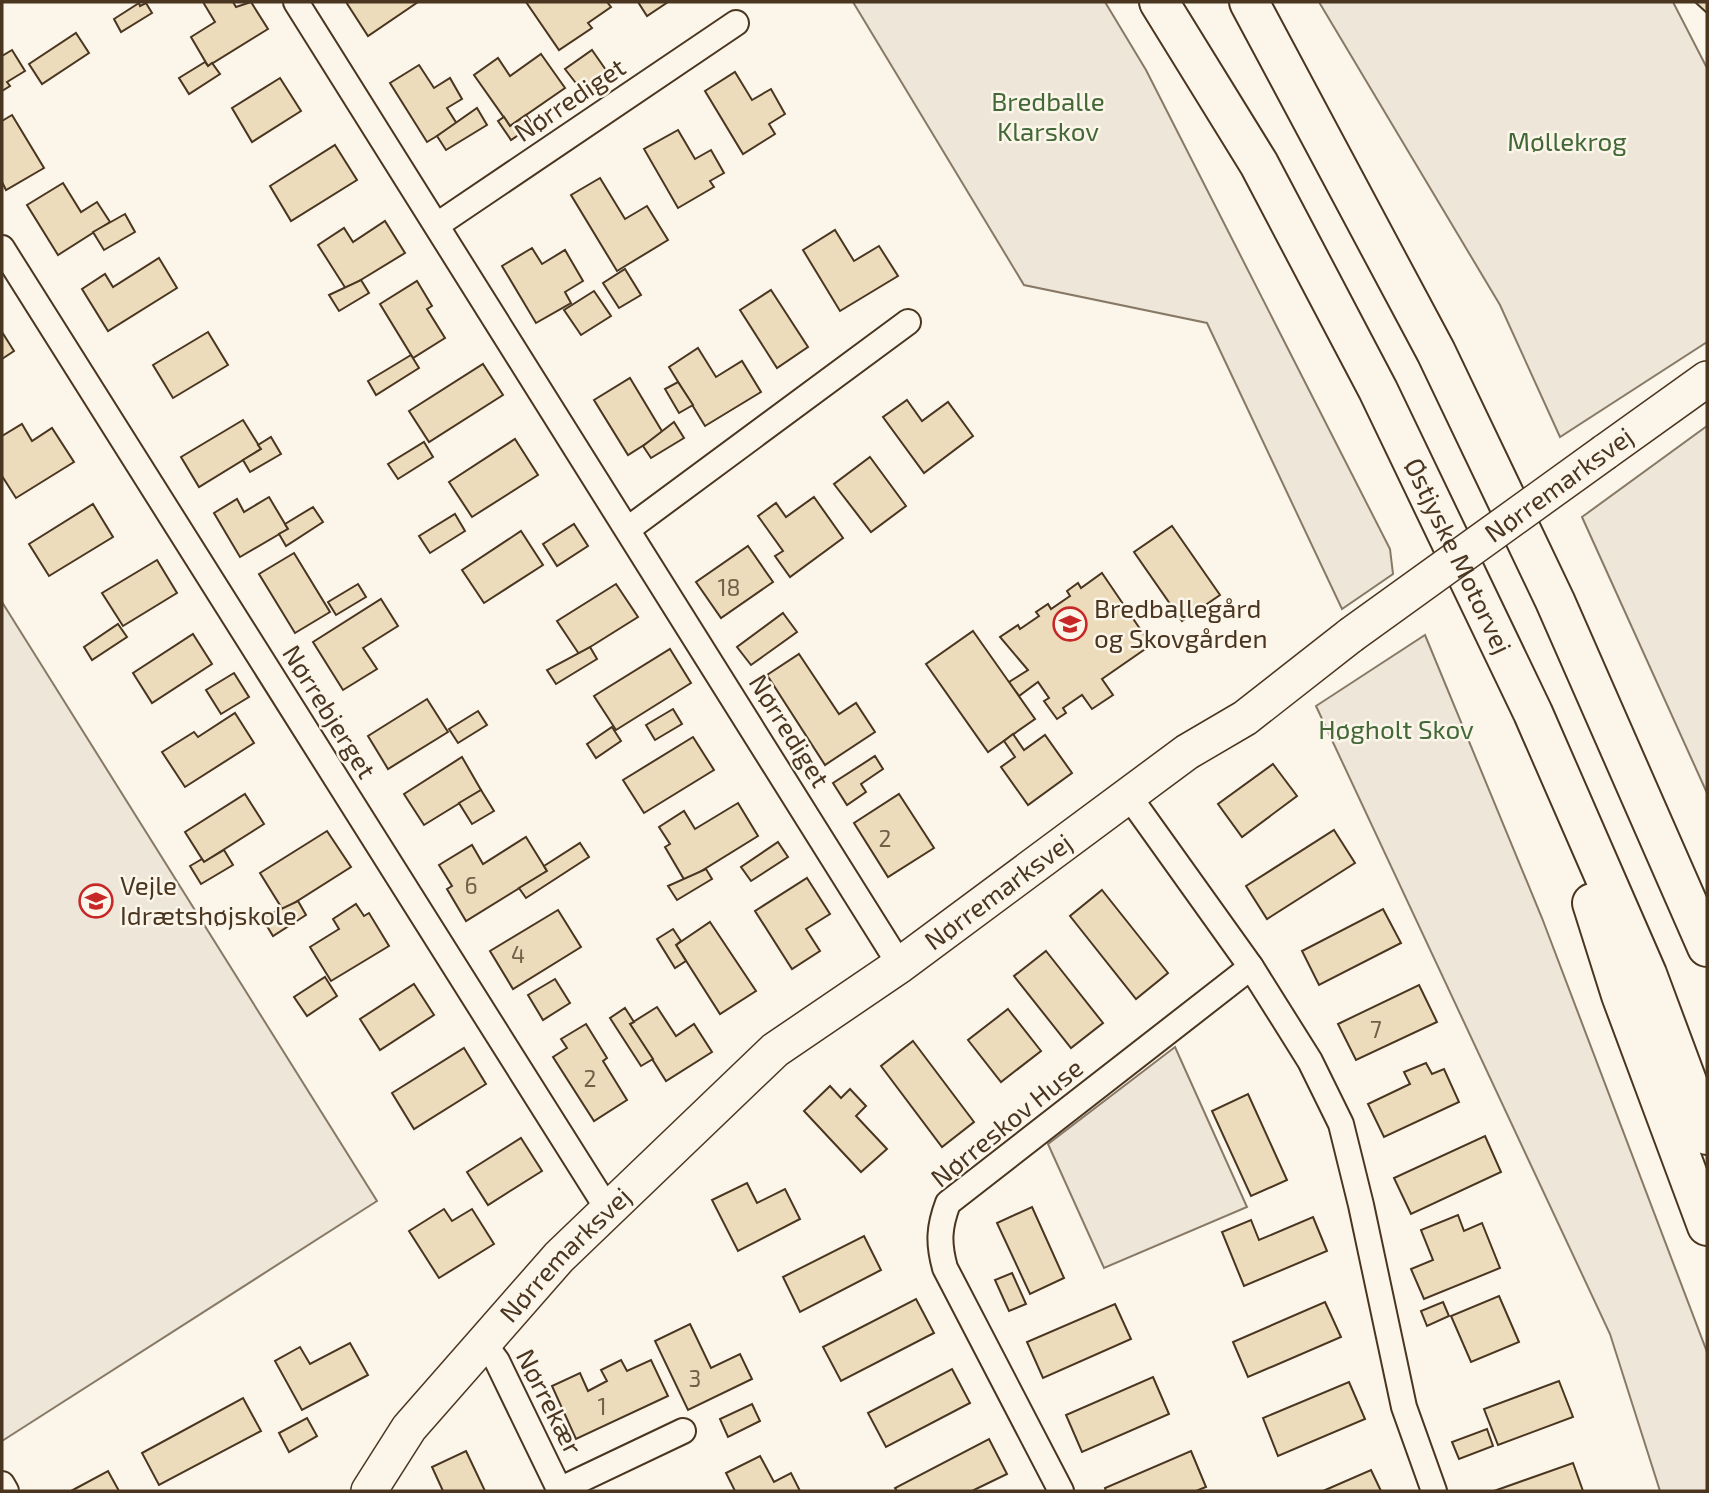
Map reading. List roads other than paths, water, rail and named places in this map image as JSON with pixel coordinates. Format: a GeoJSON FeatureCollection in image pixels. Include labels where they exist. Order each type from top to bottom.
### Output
{"type":"FeatureCollection","features":[{"type":"Feature","properties":{"kind":"highway","name":"Østjyske Motorvej"},"geometry":{"type":"LineString","coordinates":[[1159,2],[1259,164],[1378,390],[1533,713],[1647,974],[1707,1135]]}},
{"type":"Feature","properties":{"kind":"highway"},"geometry":{"type":"LineString","coordinates":[[1249,2],[1436,352],[1555,601],[1707,947]]}},
{"type":"Feature","properties":{"kind":"highway"},"geometry":{"type":"LineString","coordinates":[[1533,713],[1621,995],[1707,1226]]}},
{"type":"Feature","properties":{"kind":"street","name":"Nørrediget"},"geometry":{"type":"LineString","coordinates":[[296,2],[900,965]]}},
{"type":"Feature","properties":{"kind":"street","name":"Nørrediget"},"geometry":{"type":"LineString","coordinates":[[438,225],[736,23]]}},
{"type":"Feature","properties":{"kind":"street","name":"Nørrebjerget"},"geometry":{"type":"LineString","coordinates":[[2,248],[607,1208]]}},
{"type":"Feature","properties":{"kind":"street"},"geometry":{"type":"LineString","coordinates":[[628,528],[908,322]]}},
{"type":"Feature","properties":{"kind":"street","name":"Nørremarksvej"},"geometry":{"type":"LineString","coordinates":[[369,1491],[409,1428],[483,1342],[607,1208],[775,1050],[900,965],[1186,752],[1245,718],[1351,635],[1707,379]]}},
{"type":"Feature","properties":{"kind":"street"},"geometry":{"type":"LineString","coordinates":[[1128,795],[1251,967],[1310,1061],[1340,1124],[1361,1205],[1404,1407],[1434,1491]]}},
{"type":"Feature","properties":{"kind":"street","name":"Nørreskov Huse"},"geometry":{"type":"LineString","coordinates":[[1061,1491],[945,1268],[939,1245],[944,1214],[948,1203],[1251,967]]}},
{"type":"Feature","properties":{"kind":"street","name":"Nørrekær"},"geometry":{"type":"LineString","coordinates":[[483,1342],[497,1361],[559,1491],[683,1431]]}},
{"type":"Feature","properties":{"kind":"street"},"geometry":{"type":"LineString","coordinates":[[2,1484],[6,1491]]}},
{"type":"Feature","properties":{"kind":"place","name":"Bredballegård og Skovgården"},"geometry":{"type":"Point","coordinates":[1070,624]}},
{"type":"Feature","properties":{"kind":"place","name":"Vejle Idrætshøjskole"},"geometry":{"type":"Point","coordinates":[96,901]}},
{"type":"Feature","properties":{"kind":"park label","name":"Bredballe Klarskov"},"geometry":{"type":"Point","coordinates":[1048,117]}},
{"type":"Feature","properties":{"kind":"park label","name":"Møllekrog"},"geometry":{"type":"Point","coordinates":[1567,142]}},
{"type":"Feature","properties":{"kind":"park label","name":"Høgholt Skov"},"geometry":{"type":"Point","coordinates":[1396,730]}}]}
